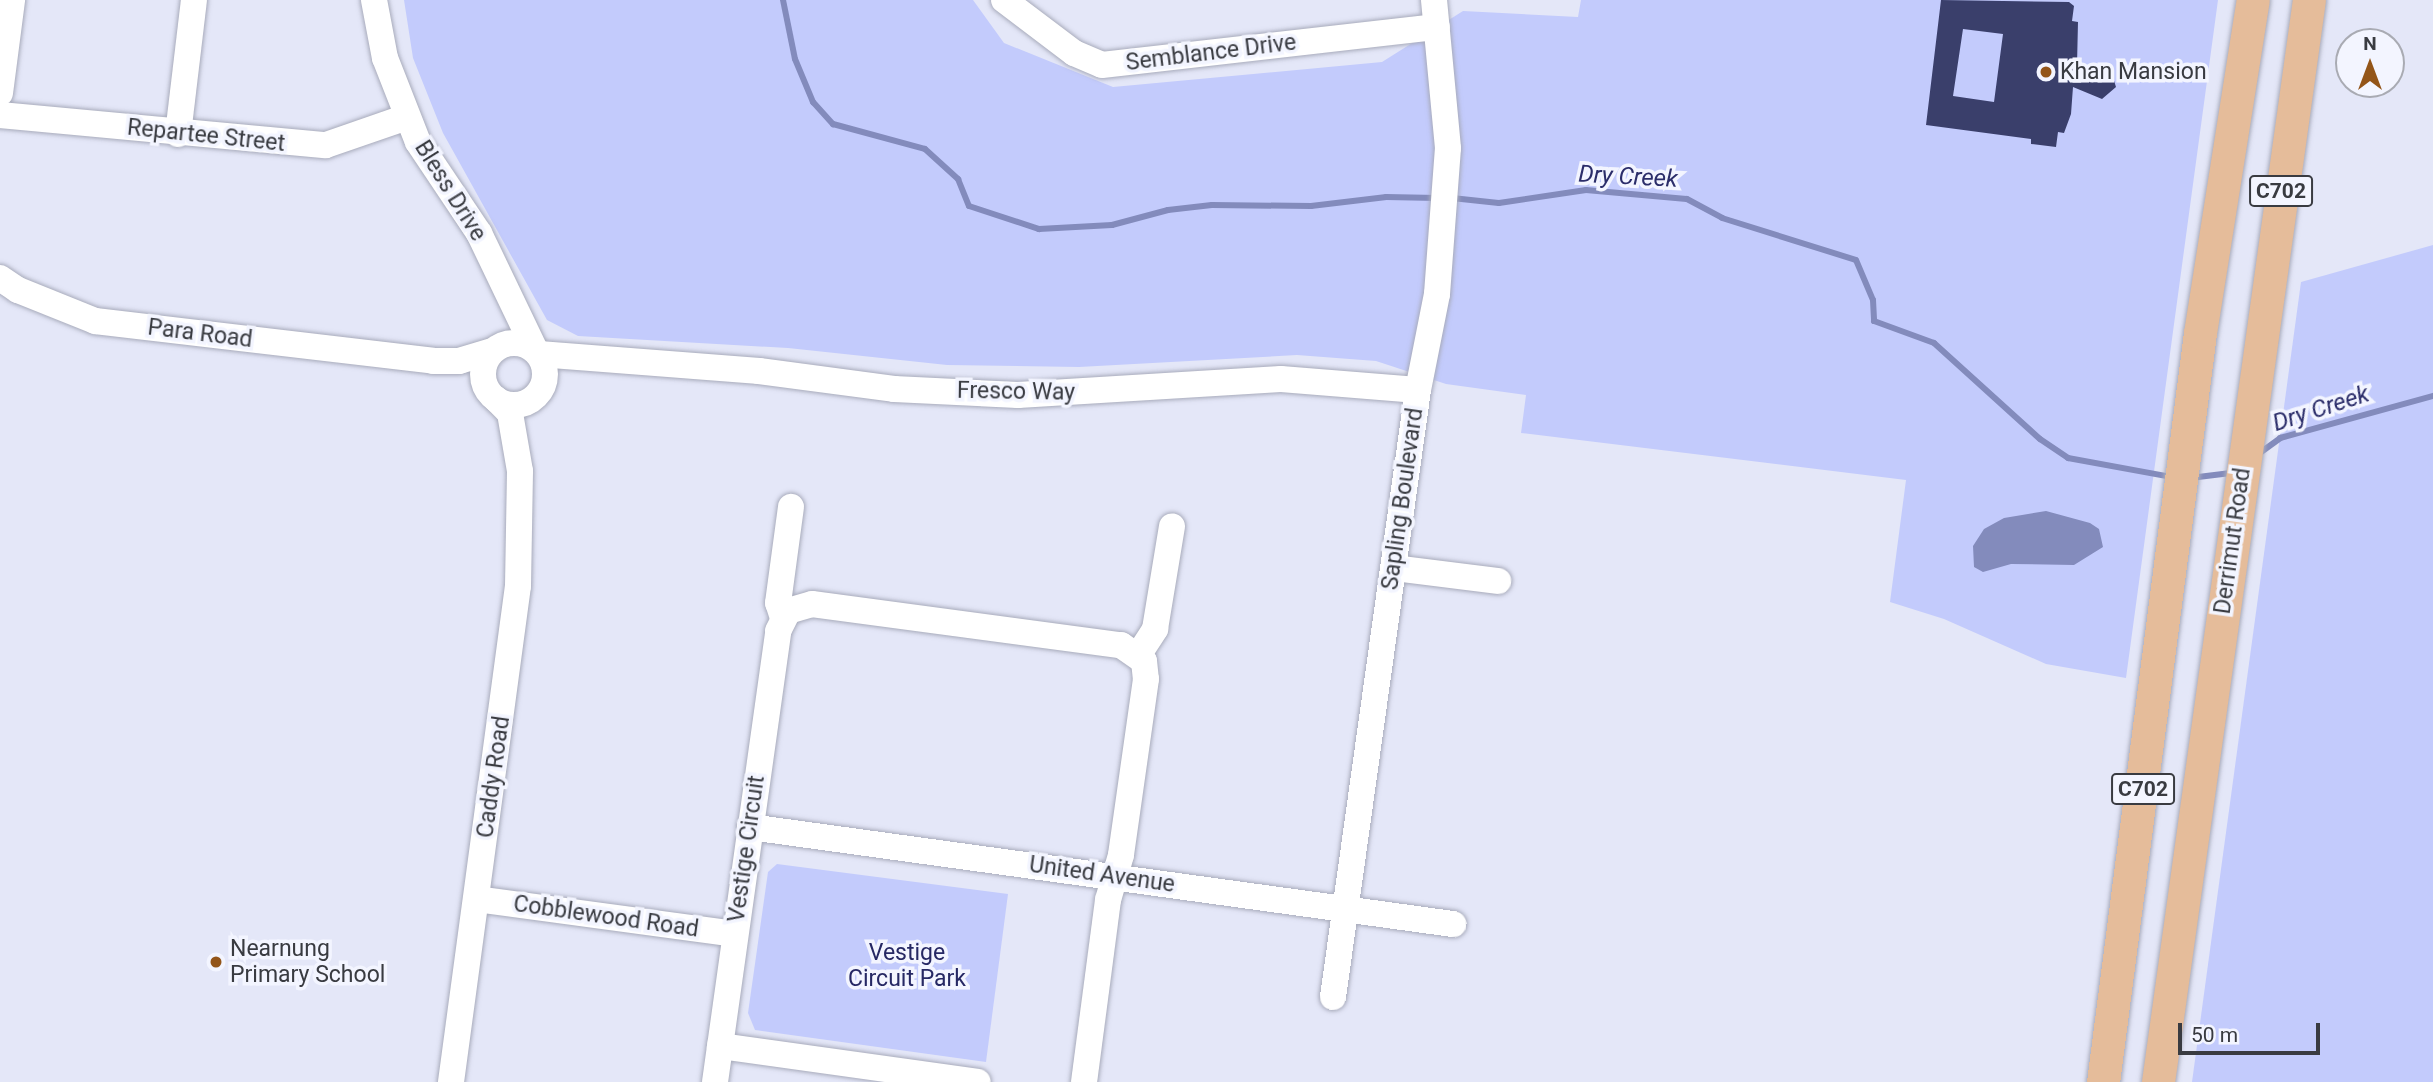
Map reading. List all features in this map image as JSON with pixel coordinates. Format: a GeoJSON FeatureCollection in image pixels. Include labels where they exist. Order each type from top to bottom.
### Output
{"type":"FeatureCollection","features":[{"type":"Feature","properties":{"kind":"main road","name":"C702"},"geometry":{"type":"LineString","coordinates":[[2103,1082],[2195,372],[2253,0]]}},
{"type":"Feature","properties":{"kind":"main road","name":"Derrimut Road"},"geometry":{"type":"LineString","coordinates":[[2158,1082],[2239,504],[2253,382],[2309,0]]}},
{"type":"Feature","properties":{"kind":"street"},"geometry":{"type":"LineString","coordinates":[[0,93],[12,0]]}},
{"type":"Feature","properties":{"kind":"street"},"geometry":{"type":"LineString","coordinates":[[178,134],[194,0]]}},
{"type":"Feature","properties":{"kind":"street","name":"Bless Drive"},"geometry":{"type":"LineString","coordinates":[[374,0],[385,58],[425,156],[479,233],[537,352]]}},
{"type":"Feature","properties":{"kind":"street","name":"Semblance Drive"},"geometry":{"type":"LineString","coordinates":[[1004,0],[1074,53],[1102,65],[1437,27]]}},
{"type":"Feature","properties":{"kind":"street","name":"Sapling Boulevard"},"geometry":{"type":"LineString","coordinates":[[1333,997],[1418,390],[1441,252],[1448,148],[1434,0]]}},
{"type":"Feature","properties":{"kind":"street","name":"Repartee Street"},"geometry":{"type":"LineString","coordinates":[[0,115],[178,134],[326,145],[407,117]]}},
{"type":"Feature","properties":{"kind":"street","name":"Para Road"},"geometry":{"type":"LineString","coordinates":[[0,278],[19,290],[95,321],[421,360]]}},
{"type":"Feature","properties":{"kind":"street"},"geometry":{"type":"LineString","coordinates":[[492,395],[482,370],[504,335],[509,299]]}},
{"type":"Feature","properties":{"kind":"street"},"geometry":{"type":"LineString","coordinates":[[517,342],[537,352],[545,372],[538,393],[517,405],[421,360],[459,361],[517,342]]}},
{"type":"Feature","properties":{"kind":"street","name":"Fresco Way"},"geometry":{"type":"LineString","coordinates":[[537,352],[615,363],[759,371],[894,388],[1018,395],[1281,379],[1418,390]]}},
{"type":"Feature","properties":{"kind":"street","name":"Fresco Way"},"geometry":{"type":"LineString","coordinates":[[538,393],[564,375],[615,363]]}},
{"type":"Feature","properties":{"kind":"street","name":"Caddy Road"},"geometry":{"type":"LineString","coordinates":[[520,471],[538,393]]}},
{"type":"Feature","properties":{"kind":"street","name":"Caddy Road"},"geometry":{"type":"LineString","coordinates":[[451,1082],[518,586],[520,471],[510,413],[492,395]]}},
{"type":"Feature","properties":{"kind":"street","name":"Vestige Circuit"},"geometry":{"type":"LineString","coordinates":[[715,1082],[778,631],[783,618],[778,594],[791,507]]}},
{"type":"Feature","properties":{"kind":"street"},"geometry":{"type":"LineString","coordinates":[[1139,654],[1155,629],[1172,526]]}},
{"type":"Feature","properties":{"kind":"street"},"geometry":{"type":"LineString","coordinates":[[1394,568],[1498,581]]}},
{"type":"Feature","properties":{"kind":"street"},"geometry":{"type":"LineString","coordinates":[[783,618],[788,611],[812,604],[1059,635],[1121,645],[1139,654],[1146,679],[1118,878],[1108,900],[1084,1082]]}},
{"type":"Feature","properties":{"kind":"street","name":"United Avenue"},"geometry":{"type":"LineString","coordinates":[[750,827],[1453,924]]}},
{"type":"Feature","properties":{"kind":"street","name":"Cobblewood Road"},"geometry":{"type":"LineString","coordinates":[[477,899],[735,934]]}},
{"type":"Feature","properties":{"kind":"street"},"geometry":{"type":"LineString","coordinates":[[720,1046],[978,1082]]}},
{"type":"Feature","properties":{"kind":"green space"},"geometry":{"type":"Polygon","coordinates":[[[404,0],[973,0],[1004,43],[1113,87],[1382,62],[1463,11],[1578,17],[1581,0],[2218,0],[2126,678],[2046,664],[1944,619],[1890,602],[1906,480],[1521,433],[1526,395],[1446,384],[1376,361],[1297,355],[1079,367],[947,365],[788,348],[578,336],[547,320],[443,133],[413,58],[404,0]]]}},
{"type":"Feature","properties":{"kind":"green space"},"geometry":{"type":"Polygon","coordinates":[[[2433,245],[2433,1082],[2192,1082],[2301,282],[2433,245]]]}},
{"type":"Feature","properties":{"kind":"green space","name":"Vestige Circuit Park"},"geometry":{"type":"Polygon","coordinates":[[[777,864],[1008,894],[986,1062],[755,1030],[748,1013],[768,872],[777,864]]]}},
{"type":"Feature","properties":{"kind":"shaded area"},"geometry":{"type":"Polygon","coordinates":[[[2046,511],[2090,523],[2099,529],[2103,547],[2074,565],[2011,564],[1983,572],[1974,567],[1973,546],[1984,529],[2004,518],[2046,511]]]}},
{"type":"Feature","properties":{"kind":"building","name":"Khan Mansion"},"geometry":{"type":"Polygon","coordinates":[[[1941,0],[2069,2],[2074,6],[2072,21],[2078,22],[2077,65],[2110,68],[2116,87],[2102,99],[2073,87],[2071,114],[2064,133],[2058,132],[2056,147],[2031,144],[2031,139],[1926,125],[1941,0]],[[1963,29],[1953,96],[1994,102],[2003,34],[1963,29]]]}},
{"type":"Feature","properties":{"kind":"waterway","name":"Dry Creek"},"geometry":{"type":"LineString","coordinates":[[783,0],[795,59],[813,102],[833,124],[925,149],[958,179],[969,206],[1039,229],[1112,225],[1168,210],[1212,205],[1311,206],[1386,197],[1437,198]]}},
{"type":"Feature","properties":{"kind":"waterway","name":"Dry Creek"},"geometry":{"type":"LineString","coordinates":[[1452,198],[1499,203],[1586,190],[1687,199],[1722,218],[1856,260],[1873,300],[1874,321],[1934,343],[2040,439],[2068,458],[2172,477]]}},
{"type":"Feature","properties":{"kind":"waterway","name":"Dry Creek"},"geometry":{"type":"LineString","coordinates":[[2257,455],[2280,438],[2433,396]]}},
{"type":"Feature","properties":{"kind":"waterway","name":"Dry Creek"},"geometry":{"type":"LineString","coordinates":[[2190,478],[2231,473]]}},
{"type":"Feature","properties":{"kind":"place","name":"Khan Mansion"},"geometry":{"type":"Point","coordinates":[2046,72]}},
{"type":"Feature","properties":{"kind":"place","name":"Nearnung Primary School"},"geometry":{"type":"Point","coordinates":[216,962]}}]}
